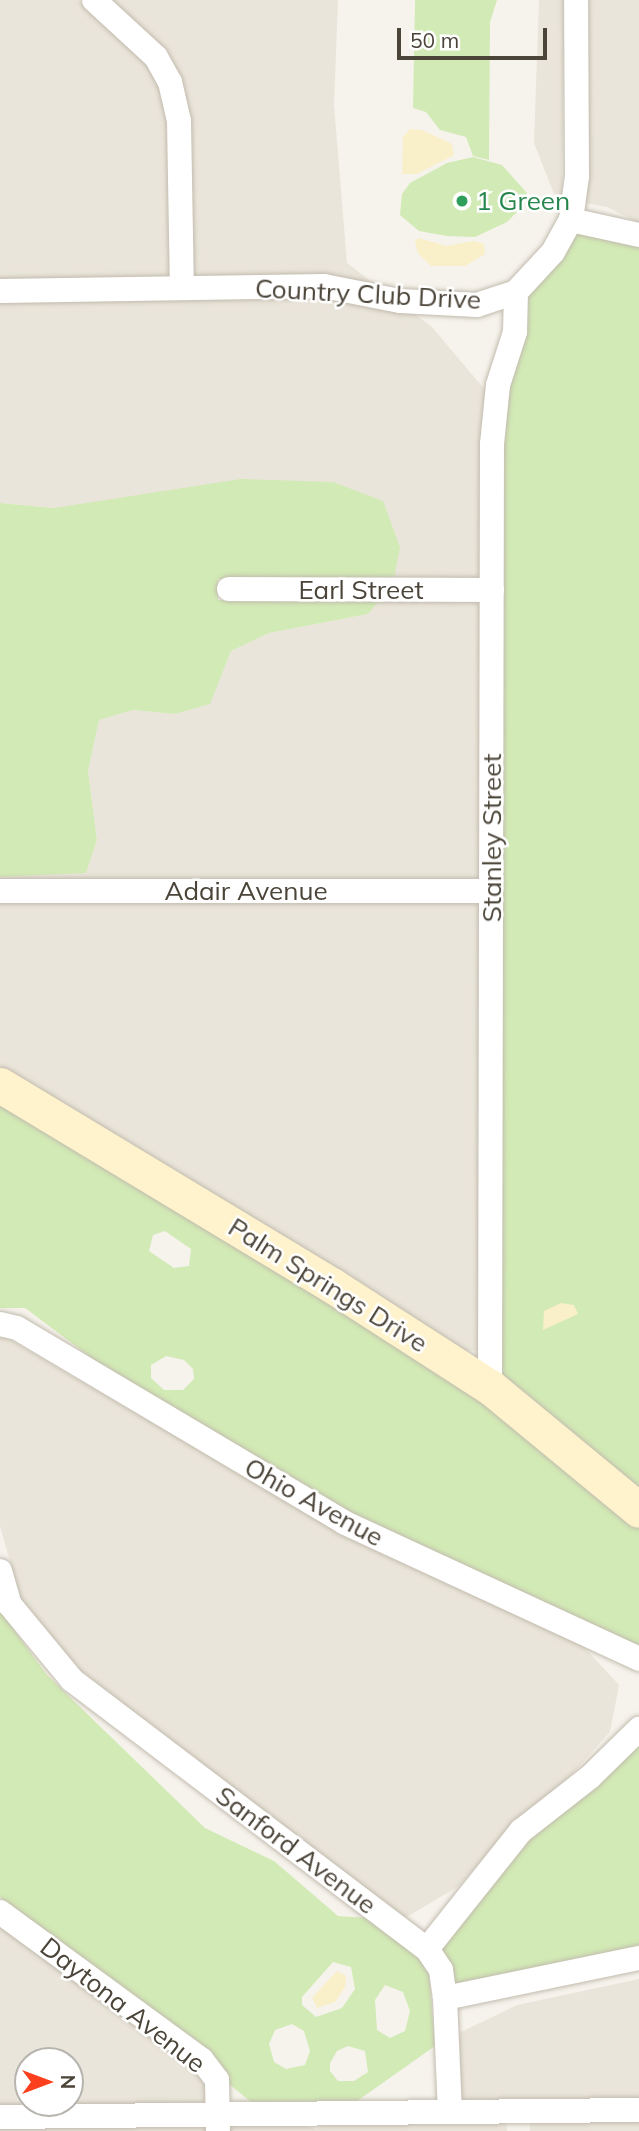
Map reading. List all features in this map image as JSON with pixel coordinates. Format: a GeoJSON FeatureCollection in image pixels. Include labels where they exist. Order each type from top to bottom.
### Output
{"type":"FeatureCollection","features":[{"type":"Feature","properties":{"kind":"street"},"geometry":{"type":"LineString","coordinates":[[94,0],[156,57],[170,82],[179,121],[182,287]]}},
{"type":"Feature","properties":{"kind":"street"},"geometry":{"type":"LineString","coordinates":[[576,0],[577,176],[571,219],[639,235]]}},
{"type":"Feature","properties":{"kind":"street","name":"Country Club Drive"},"geometry":{"type":"LineString","coordinates":[[0,291],[324,286],[400,301],[477,305],[516,292],[553,252],[571,219]]}},
{"type":"Feature","properties":{"kind":"street","name":"Stanley Street"},"geometry":{"type":"LineString","coordinates":[[490,1387],[492,444],[498,385],[515,332],[516,292]]}},
{"type":"Feature","properties":{"kind":"street","name":"Earl Street"},"geometry":{"type":"LineString","coordinates":[[229,589],[492,590]]}},
{"type":"Feature","properties":{"kind":"street","name":"Adair Avenue"},"geometry":{"type":"LineString","coordinates":[[0,891],[491,891]]}},
{"type":"Feature","properties":{"kind":"street","name":"Palm Springs Drive"},"geometry":{"type":"LineString","coordinates":[[0,1086],[332,1286],[490,1387],[639,1510]]}},
{"type":"Feature","properties":{"kind":"street","name":"Ohio Avenue"},"geometry":{"type":"LineString","coordinates":[[0,1324],[17,1328],[345,1523],[639,1659]]}},
{"type":"Feature","properties":{"kind":"street","name":"Sanford Avenue"},"geometry":{"type":"LineString","coordinates":[[0,1571],[9,1605],[72,1680],[427,1949],[441,1970],[446,1998]]}},
{"type":"Feature","properties":{"kind":"street"},"geometry":{"type":"LineString","coordinates":[[427,1949],[521,1831],[590,1777],[639,1730]]}},
{"type":"Feature","properties":{"kind":"street","name":"Daytona Avenue"},"geometry":{"type":"LineString","coordinates":[[0,1912],[202,2060],[217,2081],[218,2122]]}},
{"type":"Feature","properties":{"kind":"street"},"geometry":{"type":"LineString","coordinates":[[450,2112],[446,1998],[639,1958]]}},
{"type":"Feature","properties":{"kind":"street"},"geometry":{"type":"LineString","coordinates":[[0,2117],[218,2122],[450,2112],[518,2121],[639,2110]]}},
{"type":"Feature","properties":{"kind":"shaded area"},"geometry":{"type":"Polygon","coordinates":[[[0,0],[78,0],[147,63],[159,85],[168,122],[170,277],[0,281],[0,0]]]}},
{"type":"Feature","properties":{"kind":"shaded area"},"geometry":{"type":"Polygon","coordinates":[[[110,0],[338,0],[334,105],[347,263],[377,286],[193,277],[191,121],[110,0]]]}},
{"type":"Feature","properties":{"kind":"shaded area"},"geometry":{"type":"Polygon","coordinates":[[[539,0],[564,0],[562,199],[556,199],[534,143],[539,0]]]}},
{"type":"Feature","properties":{"kind":"shaded area"},"geometry":{"type":"Polygon","coordinates":[[[588,0],[639,0],[639,223],[607,207],[585,203],[588,0]]]}},
{"type":"Feature","properties":{"kind":"shaded area"},"geometry":{"type":"Polygon","coordinates":[[[322,296],[412,312],[432,327],[486,391],[481,579],[394,579],[54,508],[0,503],[0,301],[322,296]]]}},
{"type":"Feature","properties":{"kind":"shaded area"},"geometry":{"type":"Polygon","coordinates":[[[380,600],[481,600],[480,881],[0,881],[0,877],[86,872],[97,840],[88,771],[99,720],[133,710],[175,714],[209,704],[231,651],[269,633],[368,614],[380,600]]]}},
{"type":"Feature","properties":{"kind":"shaded area"},"geometry":{"type":"Polygon","coordinates":[[[0,902],[480,902],[478,1351],[451,1349],[0,1073],[0,902]]]}},
{"type":"Feature","properties":{"kind":"shaded area"},"geometry":{"type":"Polygon","coordinates":[[[0,1334],[338,1531],[583,1646],[619,1685],[610,1732],[561,1786],[512,1825],[459,1886],[405,1918],[81,1674],[21,1601],[0,1526],[0,1334]]]}},
{"type":"Feature","properties":{"kind":"shaded area"},"geometry":{"type":"Polygon","coordinates":[[[0,1925],[193,2067],[206,2084],[208,2102],[84,2105],[84,2047],[14,2047],[14,2107],[0,2107],[0,1925]]]}},
{"type":"Feature","properties":{"kind":"shaded area"},"geometry":{"type":"Polygon","coordinates":[[[639,1979],[639,2100],[461,2101],[459,2033],[517,2005],[639,1979]]]}},
{"type":"Feature","properties":{"kind":"shaded area"},"geometry":{"type":"Polygon","coordinates":[[[530,2121],[639,2121],[639,2131],[530,2131],[530,2121]]]}},
{"type":"Feature","properties":{"kind":"shaded area"},"geometry":{"type":"Polygon","coordinates":[[[285,2122],[317,2129],[327,2122],[506,2122],[507,2131],[230,2131],[230,2123],[285,2122]]]}},
{"type":"Feature","properties":{"kind":"shaded area"},"geometry":{"type":"Polygon","coordinates":[[[207,2123],[207,2131],[0,2131],[0,2128],[207,2123]]]}},
{"type":"Feature","properties":{"kind":"green space"},"geometry":{"type":"Polygon","coordinates":[[[415,0],[497,0],[490,22],[489,160],[473,156],[466,137],[440,130],[426,112],[413,108],[415,0]]]}},
{"type":"Feature","properties":{"kind":"green space","name":"1 Green"},"geometry":{"type":"Polygon","coordinates":[[[473,157],[502,165],[527,193],[520,209],[507,222],[475,237],[447,236],[419,231],[400,215],[402,194],[410,183],[447,163],[473,157]]]}},
{"type":"Feature","properties":{"kind":"green space"},"geometry":{"type":"Polygon","coordinates":[[[578,231],[639,246],[639,1496],[502,1383],[504,445],[510,387],[527,333],[528,296],[578,231]]]}},
{"type":"Feature","properties":{"kind":"green space"},"geometry":{"type":"Polygon","coordinates":[[[241,479],[333,482],[383,501],[400,547],[394,579],[218,579],[218,600],[380,600],[368,614],[269,633],[231,651],[210,704],[175,714],[133,710],[99,720],[88,771],[97,840],[86,873],[0,877],[0,503],[54,508],[241,479]]]}},
{"type":"Feature","properties":{"kind":"green space"},"geometry":{"type":"Polygon","coordinates":[[[0,1098],[478,1392],[639,1525],[639,1648],[351,1514],[105,1368],[25,1308],[0,1308],[0,1098]],[[165,1231],[153,1235],[149,1251],[174,1268],[189,1266],[191,1249],[165,1231]],[[166,1356],[151,1365],[151,1378],[164,1390],[183,1390],[194,1379],[193,1369],[184,1360],[166,1356]]]}},
{"type":"Feature","properties":{"kind":"green space"},"geometry":{"type":"Polygon","coordinates":[[[0,1611],[47,1675],[205,1828],[274,1861],[338,1916],[368,1918],[418,1956],[429,1974],[435,2046],[357,2101],[251,2102],[0,1897],[0,1611]],[[333,1962],[302,1997],[302,2005],[316,2017],[342,2008],[355,1989],[351,1967],[333,1962]],[[385,1985],[375,2000],[377,2030],[390,2038],[405,2031],[410,2011],[403,1992],[385,1985]],[[292,2024],[275,2030],[269,2044],[274,2062],[286,2069],[305,2065],[310,2051],[304,2031],[292,2024]],[[348,2046],[337,2051],[330,2063],[330,2071],[338,2081],[354,2081],[368,2072],[365,2051],[348,2046]]]}},
{"type":"Feature","properties":{"kind":"green space"},"geometry":{"type":"Polygon","coordinates":[[[639,1745],[639,1947],[455,1985],[441,1949],[530,1838],[639,1745]]]}},
{"type":"Feature","properties":{"kind":"sand"},"geometry":{"type":"Polygon","coordinates":[[[410,129],[422,130],[452,144],[454,155],[417,174],[402,174],[403,137],[410,129]]]}},
{"type":"Feature","properties":{"kind":"sand"},"geometry":{"type":"Polygon","coordinates":[[[419,238],[446,246],[474,241],[484,244],[485,254],[465,266],[431,266],[418,253],[415,241],[419,238]]]}},
{"type":"Feature","properties":{"kind":"sand"},"geometry":{"type":"Polygon","coordinates":[[[561,1303],[574,1305],[578,1314],[543,1330],[544,1311],[561,1303]]]}},
{"type":"Feature","properties":{"kind":"sand"},"geometry":{"type":"Polygon","coordinates":[[[337,1971],[346,1976],[345,1987],[335,2002],[317,2008],[312,1998],[337,1971]]]}},
{"type":"Feature","properties":{"kind":"place","name":"1 Green"},"geometry":{"type":"Point","coordinates":[462,201]}}]}
